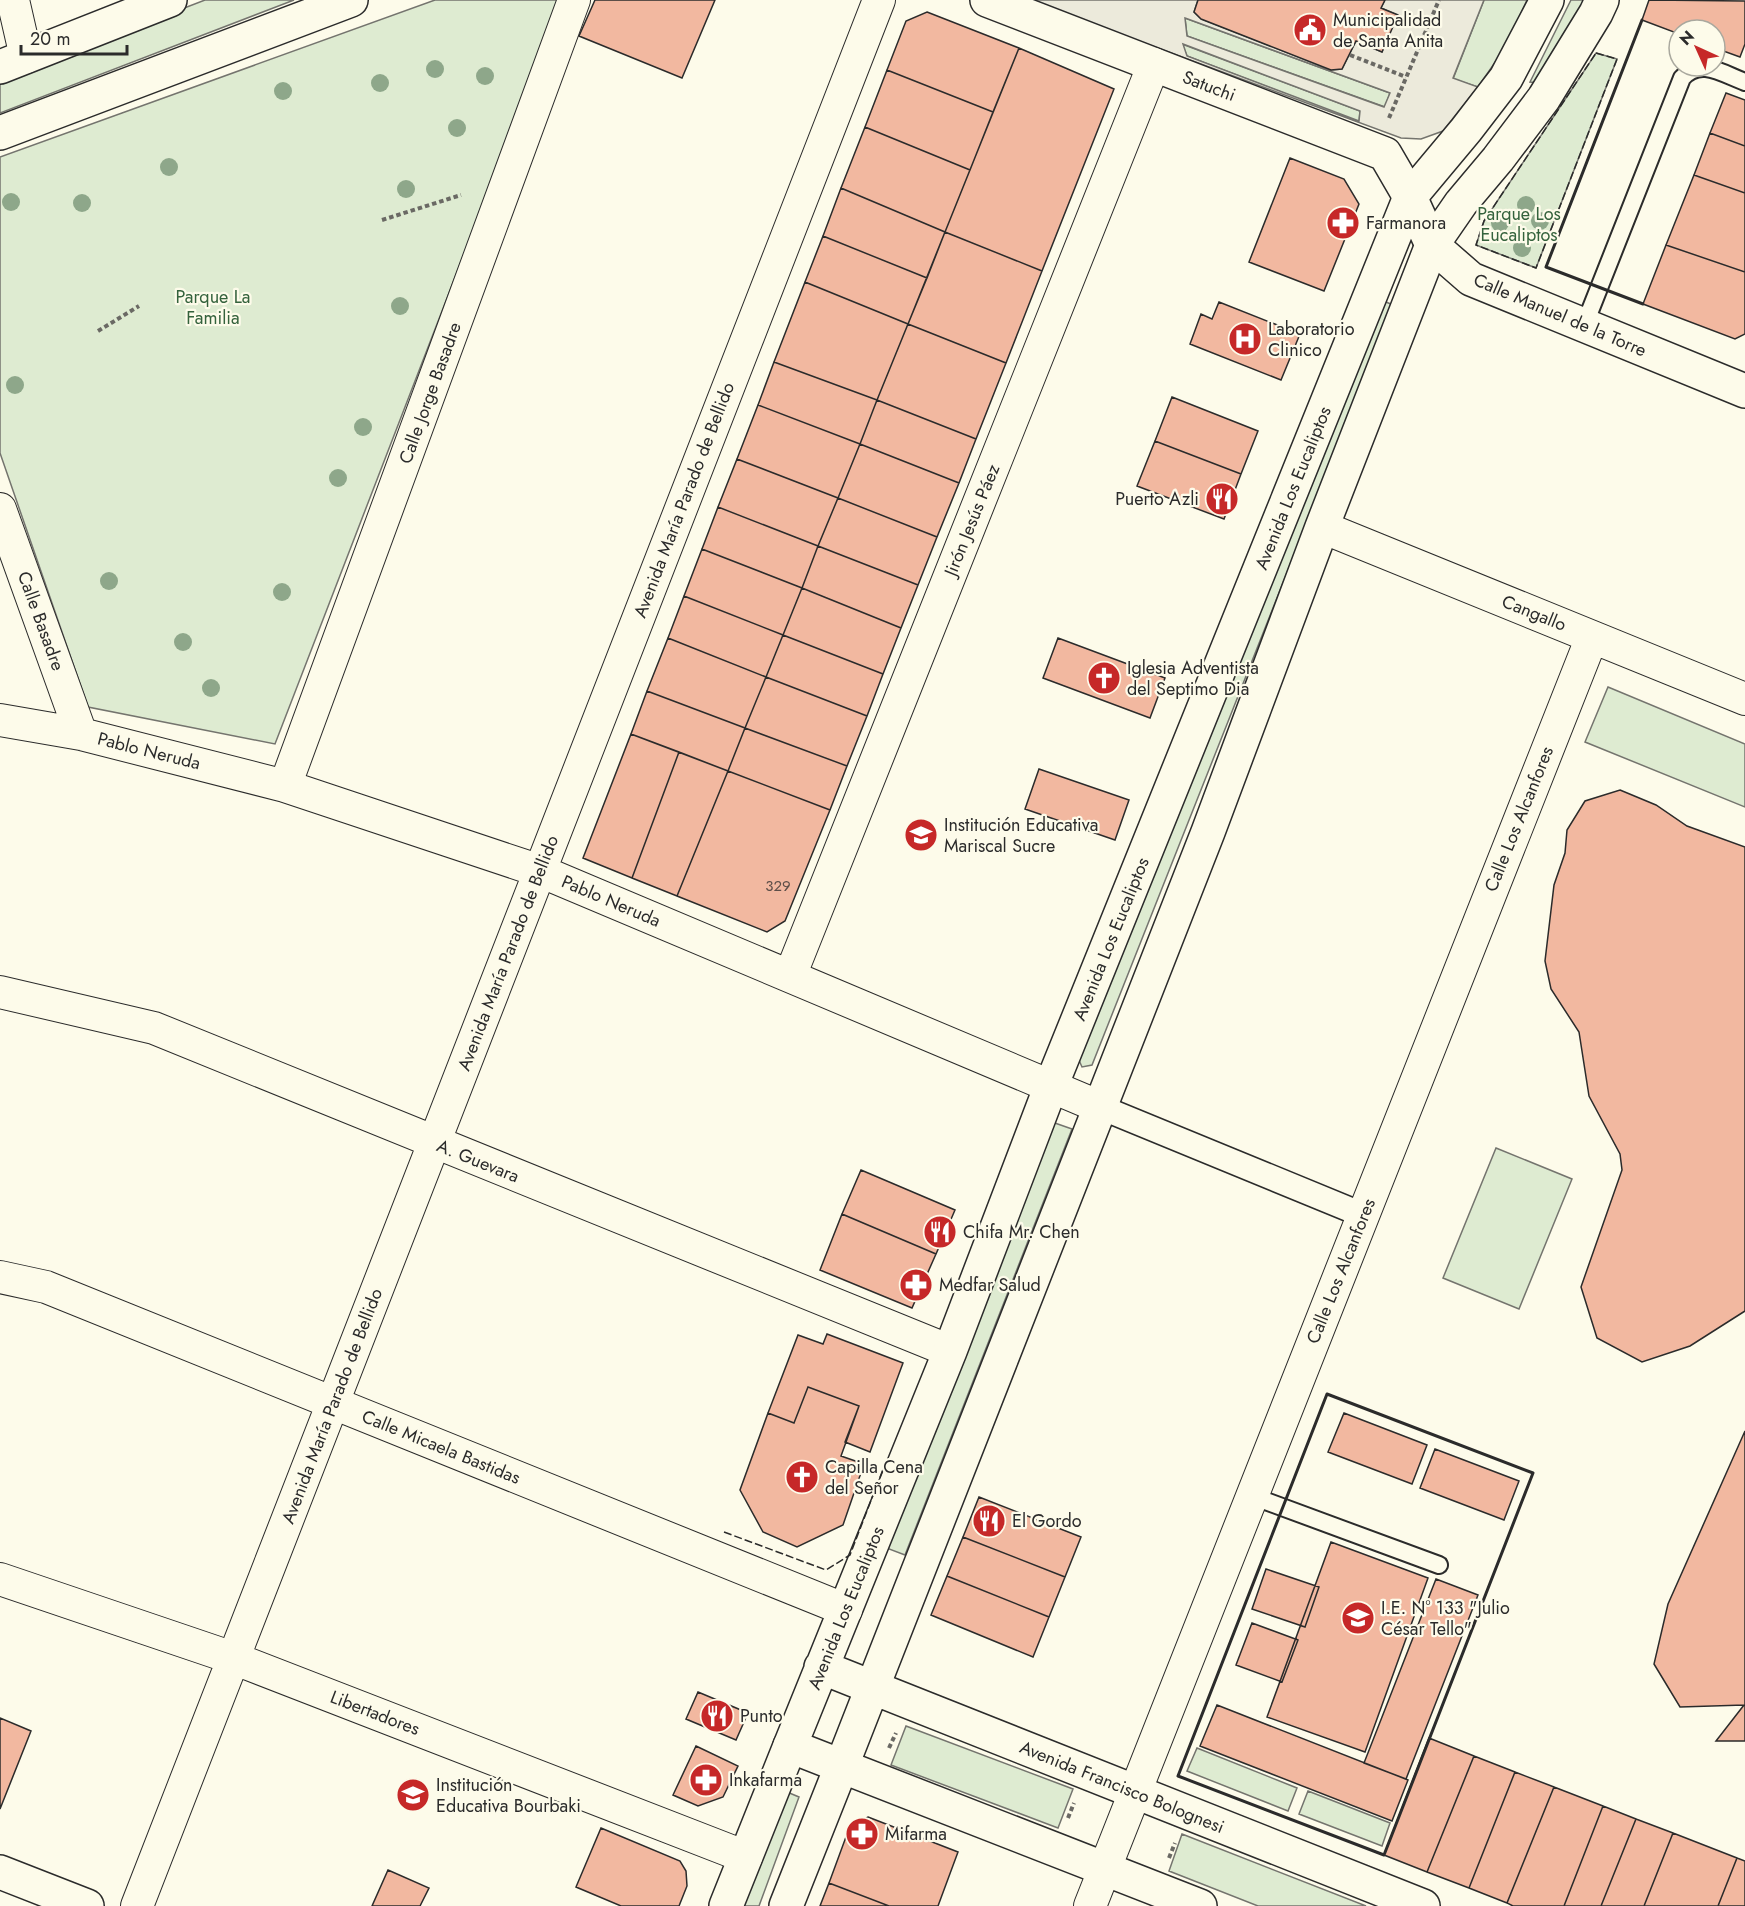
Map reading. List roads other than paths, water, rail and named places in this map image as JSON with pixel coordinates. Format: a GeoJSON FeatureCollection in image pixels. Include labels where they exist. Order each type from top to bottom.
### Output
{"type":"FeatureCollection","features":[{"type":"Feature","properties":{"kind":"main road"},"geometry":{"type":"LineString","coordinates":[[13,62],[170,0]]}},
{"type":"Feature","properties":{"kind":"main road"},"geometry":{"type":"LineString","coordinates":[[0,134],[351,0]]}},
{"type":"Feature","properties":{"kind":"main road","name":"Satuchi"},"geometry":{"type":"LineString","coordinates":[[987,0],[1385,154],[1410,197]]}},
{"type":"Feature","properties":{"kind":"main road","name":"Avenida Los Eucaliptos"},"geometry":{"type":"LineString","coordinates":[[726,1906],[950,1351],[1051,1086],[1410,197],[1506,78],[1547,0]]}},
{"type":"Feature","properties":{"kind":"main road"},"geometry":{"type":"LineString","coordinates":[[786,1906],[1208,832],[1322,528],[1432,245],[1461,203],[1544,98],[1596,14],[1602,0]]}},
{"type":"Feature","properties":{"kind":"main road","name":"Calle Manuel de la Torre"},"geometry":{"type":"LineString","coordinates":[[1410,197],[1432,245],[1471,279],[1745,391]]}},
{"type":"Feature","properties":{"kind":"main road","name":"Avenida Francisco Bolognesi"},"geometry":{"type":"LineString","coordinates":[[821,1667],[1423,1906]]}},
{"type":"Feature","properties":{"kind":"main road"},"geometry":{"type":"LineString","coordinates":[[790,1746],[1200,1906]]}},
{"type":"Feature","properties":{"kind":"main road"},"geometry":{"type":"LineString","coordinates":[[0,1872],[87,1906]]}},
{"type":"Feature","properties":{"kind":"street"},"geometry":{"type":"LineString","coordinates":[[13,0],[13,62]]}},
{"type":"Feature","properties":{"kind":"street","name":"Calle Jorge Basadre"},"geometry":{"type":"LineString","coordinates":[[285,786],[574,0]]}},
{"type":"Feature","properties":{"kind":"street","name":"Avenida María Parado de Bellido"},"geometry":{"type":"LineString","coordinates":[[137,1906],[879,0]]}},
{"type":"Feature","properties":{"kind":"street","name":"Jirón Jesús Páez"},"geometry":{"type":"LineString","coordinates":[[790,976],[1154,64]]}},
{"type":"Feature","properties":{"kind":"street","name":"Calle Basadre"},"geometry":{"type":"LineString","coordinates":[[0,508],[81,734]]}},
{"type":"Feature","properties":{"kind":"street","name":"Cangallo"},"geometry":{"type":"LineString","coordinates":[[1322,528],[1745,699]]}},
{"type":"Feature","properties":{"kind":"street","name":"Calle Los Alcanfores"},"geometry":{"type":"LineString","coordinates":[[1090,1906],[1592,637]]}},
{"type":"Feature","properties":{"kind":"street","name":"Pablo Neruda"},"geometry":{"type":"LineString","coordinates":[[0,720],[81,734],[285,786],[540,871],[1100,1107]]}},
{"type":"Feature","properties":{"kind":"street","name":"A. Guevara"},"geometry":{"type":"LineString","coordinates":[[0,992],[154,1028],[950,1351]]}},
{"type":"Feature","properties":{"kind":"street"},"geometry":{"type":"LineString","coordinates":[[1100,1107],[1363,1215]]}},
{"type":"Feature","properties":{"kind":"street","name":"Calle Micaela Bastidas"},"geometry":{"type":"LineString","coordinates":[[0,1277],[46,1287],[846,1610]]}},
{"type":"Feature","properties":{"kind":"street","name":"Libertadores"},"geometry":{"type":"LineString","coordinates":[[0,1579],[233,1658],[746,1857]]}},
{"type":"Feature","properties":{"kind":"lane"},"geometry":{"type":"LineString","coordinates":[[1584,326],[1682,78],[1690,69],[1701,66],[1745,82]]}},
{"type":"Feature","properties":{"kind":"lane"},"geometry":{"type":"LineString","coordinates":[[1252,1496],[1440,1565]]}},
{"type":"Feature","properties":{"kind":"place","name":"Municipalidad de Santa Anita"},"geometry":{"type":"Point","coordinates":[1310,30]}},
{"type":"Feature","properties":{"kind":"place","name":"Farmanora"},"geometry":{"type":"Point","coordinates":[1343,223]}},
{"type":"Feature","properties":{"kind":"place","name":"Laboratorio Clinico"},"geometry":{"type":"Point","coordinates":[1245,339]}},
{"type":"Feature","properties":{"kind":"place","name":"Puerto Azli"},"geometry":{"type":"Point","coordinates":[1222,499]}},
{"type":"Feature","properties":{"kind":"place","name":"Iglesia Adventista del Septimo Dia"},"geometry":{"type":"Point","coordinates":[1104,678]}},
{"type":"Feature","properties":{"kind":"place","name":"Institución Educativa Mariscal Sucre"},"geometry":{"type":"Point","coordinates":[921,835]}},
{"type":"Feature","properties":{"kind":"place","name":"Chifa Mr. Chen"},"geometry":{"type":"Point","coordinates":[940,1232]}},
{"type":"Feature","properties":{"kind":"place","name":"Medfar Salud"},"geometry":{"type":"Point","coordinates":[916,1285]}},
{"type":"Feature","properties":{"kind":"place","name":"Capilla Cena del Señor"},"geometry":{"type":"Point","coordinates":[802,1477]}},
{"type":"Feature","properties":{"kind":"place","name":"El Gordo"},"geometry":{"type":"Point","coordinates":[989,1521]}},
{"type":"Feature","properties":{"kind":"place","name":"I.E. N° 133 \"Julio César Tello\""},"geometry":{"type":"Point","coordinates":[1358,1618]}},
{"type":"Feature","properties":{"kind":"place","name":"Punto"},"geometry":{"type":"Point","coordinates":[717,1716]}},
{"type":"Feature","properties":{"kind":"place","name":"Inkafarma"},"geometry":{"type":"Point","coordinates":[706,1780]}},
{"type":"Feature","properties":{"kind":"place","name":"Institución Educativa Bourbaki"},"geometry":{"type":"Point","coordinates":[413,1795]}},
{"type":"Feature","properties":{"kind":"place","name":"Mifarma"},"geometry":{"type":"Point","coordinates":[862,1834]}},
{"type":"Feature","properties":{"kind":"park label","name":"Parque Los Eucaliptos"},"geometry":{"type":"Point","coordinates":[1519,224]}},
{"type":"Feature","properties":{"kind":"park label","name":"Parque La Familia"},"geometry":{"type":"Point","coordinates":[213,307]}}]}
